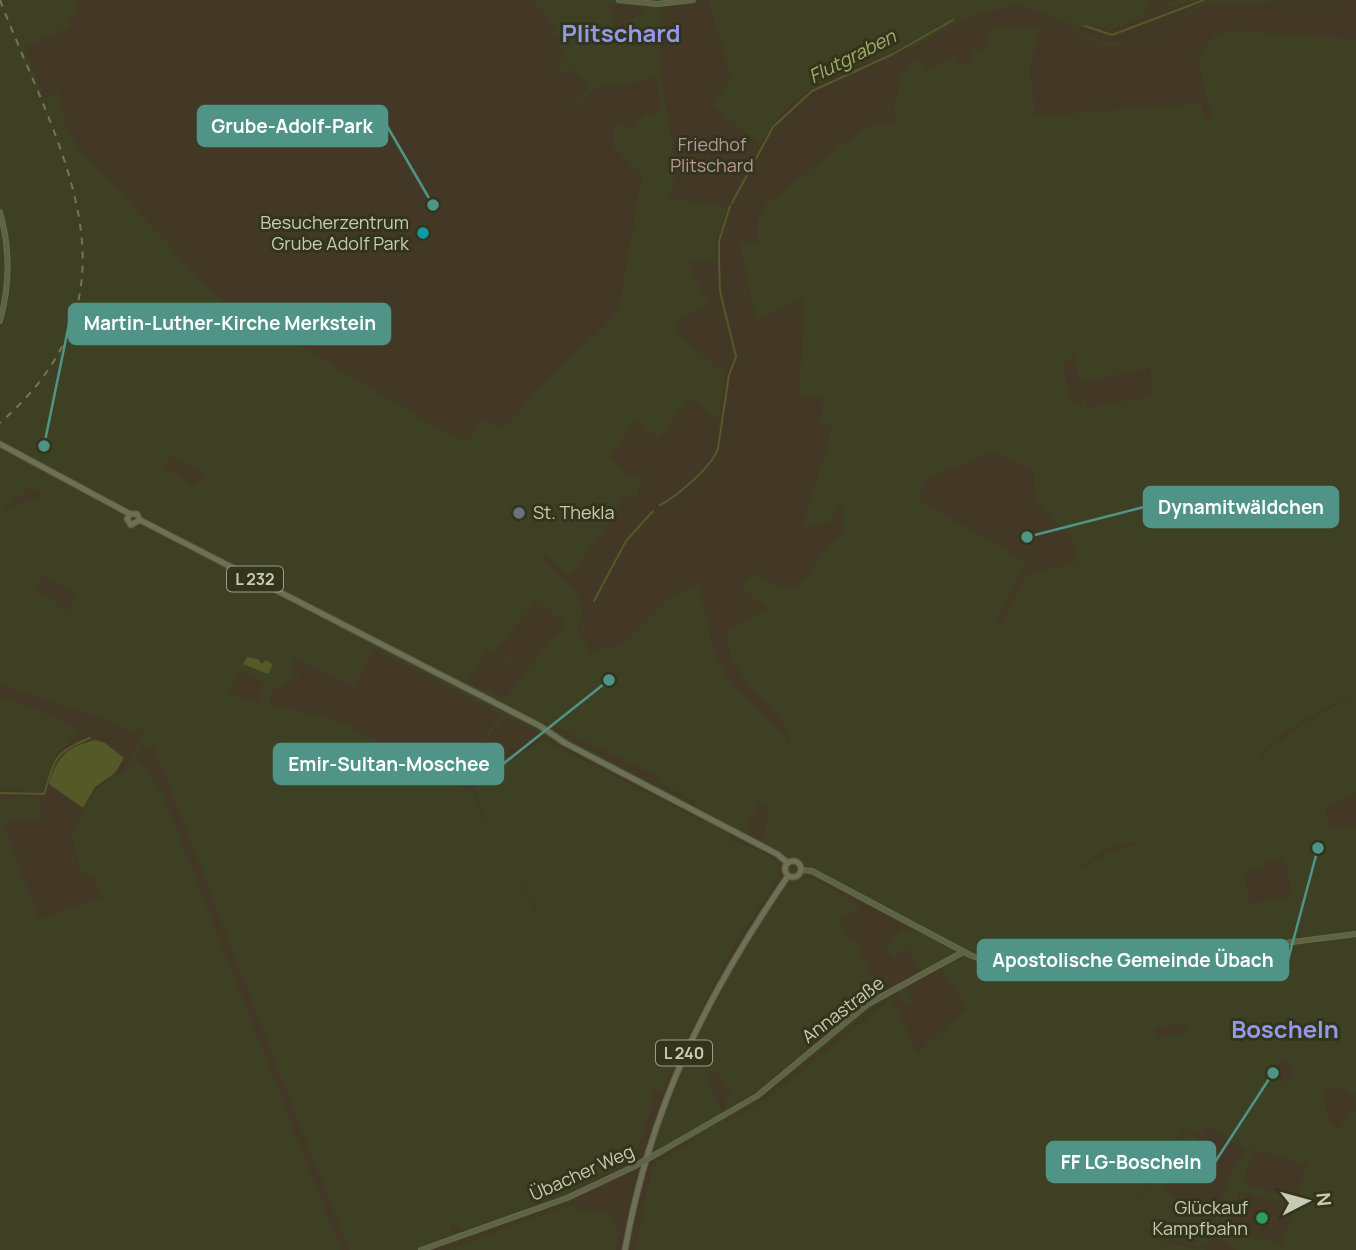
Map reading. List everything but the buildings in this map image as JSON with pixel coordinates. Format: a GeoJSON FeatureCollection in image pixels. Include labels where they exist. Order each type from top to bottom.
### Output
{"type":"FeatureCollection","features":[{"type":"Feature","properties":{"kind":"main road"},"geometry":{"type":"LineString","coordinates":[[619,0],[657,4],[693,0]]}},
{"type":"Feature","properties":{"kind":"main road"},"geometry":{"type":"LineString","coordinates":[[0,212],[8,258],[6,292],[0,321]]}},
{"type":"Feature","properties":{"kind":"main road","name":"L 232"},"geometry":{"type":"LineString","coordinates":[[0,444],[130,514],[137,514],[140,520],[540,726],[565,743],[740,834],[788,863]]}},
{"type":"Feature","properties":{"kind":"main road","name":"L 232"},"geometry":{"type":"LineString","coordinates":[[130,514],[127,519],[131,525],[140,520]]}},
{"type":"Feature","properties":{"kind":"main road"},"geometry":{"type":"LineString","coordinates":[[788,863],[798,863],[801,870],[795,877],[788,876],[785,870],[788,863]]}},
{"type":"Feature","properties":{"kind":"main road"},"geometry":{"type":"LineString","coordinates":[[801,870],[812,871],[1008,973],[1031,977],[1356,934]]}},
{"type":"Feature","properties":{"kind":"main road","name":"L 240"},"geometry":{"type":"LineString","coordinates":[[625,1250],[645,1158],[683,1055],[732,960],[788,876]]}},
{"type":"Feature","properties":{"kind":"main road","name":"Annastraße"},"geometry":{"type":"LineString","coordinates":[[746,1103],[869,1004],[916,975],[964,951]]}},
{"type":"Feature","properties":{"kind":"main road","name":"Übacher Weg"},"geometry":{"type":"LineString","coordinates":[[421,1250],[567,1198],[631,1168],[746,1103]]}},
{"type":"Feature","properties":{"kind":"green space"},"geometry":{"type":"Polygon","coordinates":[[[78,0],[532,0],[556,27],[550,35],[554,37],[561,32],[567,38],[559,45],[565,54],[557,65],[566,74],[571,69],[589,87],[570,106],[572,108],[595,87],[626,85],[656,76],[661,111],[646,115],[634,128],[614,124],[614,148],[642,175],[620,304],[607,324],[555,373],[503,429],[482,418],[467,442],[436,427],[219,298],[81,152],[63,124],[68,121],[61,108],[58,91],[45,98],[24,48],[71,26],[68,21],[76,11],[78,0]]]}},
{"type":"Feature","properties":{"kind":"green space","name":"Friedhof Plitschard"},"geometry":{"type":"Polygon","coordinates":[[[708,0],[732,79],[711,103],[760,145],[787,108],[818,85],[853,67],[906,46],[909,50],[967,17],[1016,5],[1047,16],[1102,46],[1138,45],[1102,42],[1049,16],[1077,26],[1106,27],[1107,31],[1143,18],[1150,0],[1178,0],[1160,7],[1151,6],[1152,16],[1154,8],[1205,0],[1175,21],[1208,3],[1356,0],[1356,39],[1232,31],[1214,36],[1198,56],[1212,122],[1204,121],[1201,104],[1035,116],[1030,68],[1039,28],[992,27],[985,50],[973,51],[970,65],[957,64],[956,56],[941,61],[935,68],[926,69],[926,65],[914,59],[900,78],[896,101],[893,103],[897,126],[878,124],[863,129],[764,206],[758,219],[758,245],[739,240],[755,317],[757,320],[805,298],[799,396],[823,396],[822,421],[815,426],[833,425],[803,527],[828,523],[842,504],[844,531],[826,549],[806,578],[791,589],[780,588],[754,574],[743,586],[744,591],[768,608],[727,632],[729,650],[735,665],[778,717],[787,731],[792,747],[786,736],[732,684],[722,668],[713,646],[698,582],[664,603],[624,644],[590,652],[577,627],[584,618],[578,595],[542,559],[544,555],[573,578],[572,575],[617,511],[621,496],[636,499],[643,477],[628,475],[609,456],[637,420],[658,438],[691,398],[718,421],[725,375],[676,332],[681,317],[708,304],[687,260],[715,261],[717,235],[727,208],[669,197],[676,170],[660,71],[661,9],[708,0]],[[1166,27],[1143,44],[1151,42],[1166,27]]]}},
{"type":"Feature","properties":{"kind":"green space"},"geometry":{"type":"Polygon","coordinates":[[[606,3],[643,8],[644,12],[623,26],[625,31],[618,34],[612,24],[617,20],[606,3]]]}},
{"type":"Feature","properties":{"kind":"green space"},"geometry":{"type":"Polygon","coordinates":[[[1074,351],[1083,405],[1080,407],[1069,401],[1063,362],[1070,359],[1074,351]]]}},
{"type":"Feature","properties":{"kind":"green space"},"geometry":{"type":"Polygon","coordinates":[[[1150,368],[1154,396],[1085,408],[1081,382],[1150,368]]]}},
{"type":"Feature","properties":{"kind":"green space"},"geometry":{"type":"Polygon","coordinates":[[[993,452],[1032,468],[1040,507],[1070,537],[1076,552],[1076,561],[1071,564],[1027,574],[1001,623],[995,620],[1026,562],[919,500],[925,479],[993,452]]]}},
{"type":"Feature","properties":{"kind":"green space"},"geometry":{"type":"Polygon","coordinates":[[[172,455],[204,473],[195,487],[164,467],[172,455]]]}},
{"type":"Feature","properties":{"kind":"green space"},"geometry":{"type":"Polygon","coordinates":[[[30,487],[43,494],[0,514],[30,487]]]}},
{"type":"Feature","properties":{"kind":"green space"},"geometry":{"type":"Polygon","coordinates":[[[43,576],[76,594],[67,611],[57,607],[59,602],[36,593],[43,576]]]}},
{"type":"Feature","properties":{"kind":"green space"},"geometry":{"type":"Polygon","coordinates":[[[538,600],[565,624],[525,672],[495,650],[538,600]]]}},
{"type":"Feature","properties":{"kind":"green space"},"geometry":{"type":"Polygon","coordinates":[[[373,648],[502,715],[481,742],[474,760],[473,777],[477,796],[492,832],[474,794],[339,721],[269,704],[272,688],[284,687],[291,678],[294,682],[299,680],[298,675],[292,677],[292,660],[298,660],[354,686],[373,648]]]}},
{"type":"Feature","properties":{"kind":"green space"},"geometry":{"type":"Polygon","coordinates":[[[489,649],[523,673],[506,698],[465,683],[489,649]]]}},
{"type":"Feature","properties":{"kind":"green space"},"geometry":{"type":"Polygon","coordinates":[[[240,671],[264,683],[261,702],[230,694],[235,677],[240,671]]]}},
{"type":"Feature","properties":{"kind":"green space"},"geometry":{"type":"Polygon","coordinates":[[[0,684],[109,721],[134,735],[139,726],[144,729],[129,767],[97,789],[71,834],[81,872],[94,878],[102,897],[39,920],[3,825],[14,820],[41,820],[39,798],[24,796],[0,800],[0,787],[42,793],[57,754],[82,730],[24,704],[0,697],[0,684]]]}},
{"type":"Feature","properties":{"kind":"green space"},"geometry":{"type":"Polygon","coordinates":[[[1354,694],[1274,745],[1256,765],[1272,743],[1354,694]]]}},
{"type":"Feature","properties":{"kind":"green space"},"geometry":{"type":"Polygon","coordinates":[[[505,716],[706,820],[705,823],[542,739],[514,760],[483,744],[505,716]]]}},
{"type":"Feature","properties":{"kind":"green space"},"geometry":{"type":"Polygon","coordinates":[[[544,721],[660,778],[658,781],[696,802],[694,805],[542,724],[544,721]]]}},
{"type":"Feature","properties":{"kind":"green space"},"geometry":{"type":"Polygon","coordinates":[[[152,743],[350,1250],[341,1250],[163,795],[139,762],[131,767],[142,745],[149,750],[152,743]]]}},
{"type":"Feature","properties":{"kind":"green space"},"geometry":{"type":"Polygon","coordinates":[[[1356,793],[1356,826],[1328,829],[1326,806],[1356,793]]]}},
{"type":"Feature","properties":{"kind":"green space"},"geometry":{"type":"Polygon","coordinates":[[[759,802],[769,807],[763,841],[745,831],[759,802]]]}},
{"type":"Feature","properties":{"kind":"green space"},"geometry":{"type":"Polygon","coordinates":[[[716,825],[771,854],[780,864],[782,879],[702,1014],[669,1085],[642,1159],[568,1194],[624,1164],[635,1154],[653,1102],[653,1087],[660,1093],[729,953],[779,878],[779,870],[770,857],[756,849],[732,842],[729,835],[716,825]]]}},
{"type":"Feature","properties":{"kind":"green space"},"geometry":{"type":"Polygon","coordinates":[[[1135,841],[1136,845],[1111,851],[1085,867],[1081,866],[1106,848],[1135,841]]]}},
{"type":"Feature","properties":{"kind":"green space"},"geometry":{"type":"Polygon","coordinates":[[[1284,855],[1284,874],[1287,863],[1291,893],[1287,897],[1249,904],[1245,874],[1284,855]]]}},
{"type":"Feature","properties":{"kind":"green space"},"geometry":{"type":"Polygon","coordinates":[[[511,866],[536,907],[534,913],[525,916],[534,912],[535,908],[511,866]]]}},
{"type":"Feature","properties":{"kind":"green space"},"geometry":{"type":"Polygon","coordinates":[[[802,877],[813,877],[914,930],[903,930],[886,948],[893,957],[909,949],[920,971],[856,1011],[880,992],[853,938],[848,940],[838,921],[861,906],[812,878],[802,877]]]}},
{"type":"Feature","properties":{"kind":"green space"},"geometry":{"type":"Polygon","coordinates":[[[940,965],[949,986],[954,983],[966,1009],[917,1053],[892,998],[769,1097],[729,1121],[728,1129],[727,1120],[772,1090],[899,990],[906,1004],[913,1001],[906,985],[940,965]]]}},
{"type":"Feature","properties":{"kind":"green space"},"geometry":{"type":"Polygon","coordinates":[[[853,1011],[851,1016],[770,1084],[777,1074],[853,1011]]]}},
{"type":"Feature","properties":{"kind":"green space"},"geometry":{"type":"Polygon","coordinates":[[[1182,1024],[1187,1031],[1184,1036],[1176,1031],[1173,1036],[1156,1038],[1155,1028],[1182,1024]]]}},
{"type":"Feature","properties":{"kind":"green space"},"geometry":{"type":"Polygon","coordinates":[[[1290,1060],[1292,1080],[1280,1082],[1277,1062],[1290,1060]]]}},
{"type":"Feature","properties":{"kind":"green space"},"geometry":{"type":"Polygon","coordinates":[[[716,1071],[731,1092],[725,1101],[727,1109],[766,1085],[764,1090],[722,1114],[707,1079],[709,1072],[716,1071]]]}},
{"type":"Feature","properties":{"kind":"green space"},"geometry":{"type":"Polygon","coordinates":[[[1344,1087],[1348,1094],[1354,1093],[1356,1111],[1351,1112],[1338,1130],[1328,1120],[1323,1093],[1324,1090],[1344,1087]]]}},
{"type":"Feature","properties":{"kind":"green space"},"geometry":{"type":"Polygon","coordinates":[[[725,1122],[656,1163],[651,1173],[635,1250],[616,1250],[616,1224],[609,1215],[596,1210],[573,1208],[570,1200],[640,1167],[640,1171],[644,1169],[646,1164],[725,1122]]]}},
{"type":"Feature","properties":{"kind":"green space"},"geometry":{"type":"Polygon","coordinates":[[[1207,1126],[1246,1151],[1230,1175],[1214,1222],[1165,1190],[1199,1139],[1188,1131],[1127,1218],[1186,1127],[1200,1136],[1207,1126]]]}},
{"type":"Feature","properties":{"kind":"green space","name":"Glückauf Kampfbahn"},"geometry":{"type":"Polygon","coordinates":[[[1253,1149],[1307,1165],[1296,1199],[1243,1183],[1253,1149]]]}},
{"type":"Feature","properties":{"kind":"green space","name":"Glückauf Kampfbahn"},"geometry":{"type":"Polygon","coordinates":[[[1240,1191],[1295,1207],[1283,1245],[1228,1229],[1240,1191]]]}},
{"type":"Feature","properties":{"kind":"green space"},"geometry":{"type":"Polygon","coordinates":[[[558,1197],[409,1250],[453,1234],[449,1219],[455,1228],[464,1230],[558,1197]]]}},
{"type":"Feature","properties":{"kind":"green space"},"geometry":{"type":"Polygon","coordinates":[[[565,1201],[456,1241],[445,1250],[426,1250],[565,1201]]]}},
{"type":"Feature","properties":{"kind":"green space"},"geometry":{"type":"Polygon","coordinates":[[[567,1202],[569,1205],[447,1250],[457,1242],[567,1202]]]}},
{"type":"Feature","properties":{"kind":"green space"},"geometry":{"type":"Polygon","coordinates":[[[1138,1227],[1204,1248],[1214,1233],[1236,1250],[1185,1247],[1161,1240],[1138,1227]]]}},
{"type":"Feature","properties":{"kind":"shaded area"},"geometry":{"type":"Polygon","coordinates":[[[247,657],[258,659],[262,664],[266,660],[273,665],[268,674],[243,664],[247,657]]]}},
{"type":"Feature","properties":{"kind":"shaded area"},"geometry":{"type":"Polygon","coordinates":[[[95,740],[105,743],[124,758],[115,773],[95,787],[83,808],[49,784],[64,754],[95,740]]]}},
{"type":"Feature","properties":{"kind":"waterway"},"geometry":{"type":"LineString","coordinates":[[1085,26],[1112,35],[1204,0]]}},
{"type":"Feature","properties":{"kind":"waterway","name":"Flutgraben"},"geometry":{"type":"LineString","coordinates":[[732,203],[773,127],[812,91],[893,54],[953,20]]}},
{"type":"Feature","properties":{"kind":"waterway","name":"Flutgraben"},"geometry":{"type":"LineString","coordinates":[[660,505],[693,480],[709,463],[718,448],[729,375],[736,357],[720,291],[719,241],[730,206]]}},
{"type":"Feature","properties":{"kind":"waterway","name":"Flutgraben"},"geometry":{"type":"LineString","coordinates":[[594,601],[626,541],[653,511]]}},
{"type":"Feature","properties":{"kind":"waterway"},"geometry":{"type":"LineString","coordinates":[[0,793],[44,794],[54,764],[62,753],[90,738]]}},
{"type":"Feature","properties":{"kind":"railway"},"geometry":{"type":"LineString","coordinates":[[0,0],[66,166],[79,219],[82,271],[72,322],[46,373],[0,423]]}},
{"type":"Feature","properties":{"kind":"place","name":"Grube-Adolf-Park"},"geometry":{"type":"Point","coordinates":[433,205]}},
{"type":"Feature","properties":{"kind":"place","name":"Besucherzentrum Grube Adolf Park"},"geometry":{"type":"Point","coordinates":[423,233]}},
{"type":"Feature","properties":{"kind":"place","name":"Martin-Luther-Kirche Merkstein"},"geometry":{"type":"Point","coordinates":[44,446]}},
{"type":"Feature","properties":{"kind":"place","name":"St. Thekla"},"geometry":{"type":"Point","coordinates":[519,513]}},
{"type":"Feature","properties":{"kind":"place","name":"Dynamitwäldchen"},"geometry":{"type":"Point","coordinates":[1027,537]}},
{"type":"Feature","properties":{"kind":"place","name":"Emir-Sultan-Moschee"},"geometry":{"type":"Point","coordinates":[609,680]}},
{"type":"Feature","properties":{"kind":"place","name":"Apostolische Gemeinde Übach"},"geometry":{"type":"Point","coordinates":[1318,848]}},
{"type":"Feature","properties":{"kind":"place","name":"FF LG-Boscheln"},"geometry":{"type":"Point","coordinates":[1273,1073]}},
{"type":"Feature","properties":{"kind":"place","name":"Glückauf Kampfbahn"},"geometry":{"type":"Point","coordinates":[1262,1218]}},
{"type":"Feature","properties":{"kind":"district","name":"Plitschard"},"geometry":{"type":"Point","coordinates":[621,34]}},
{"type":"Feature","properties":{"kind":"district","name":"Boscheln"},"geometry":{"type":"Point","coordinates":[1285,1030]}}]}
